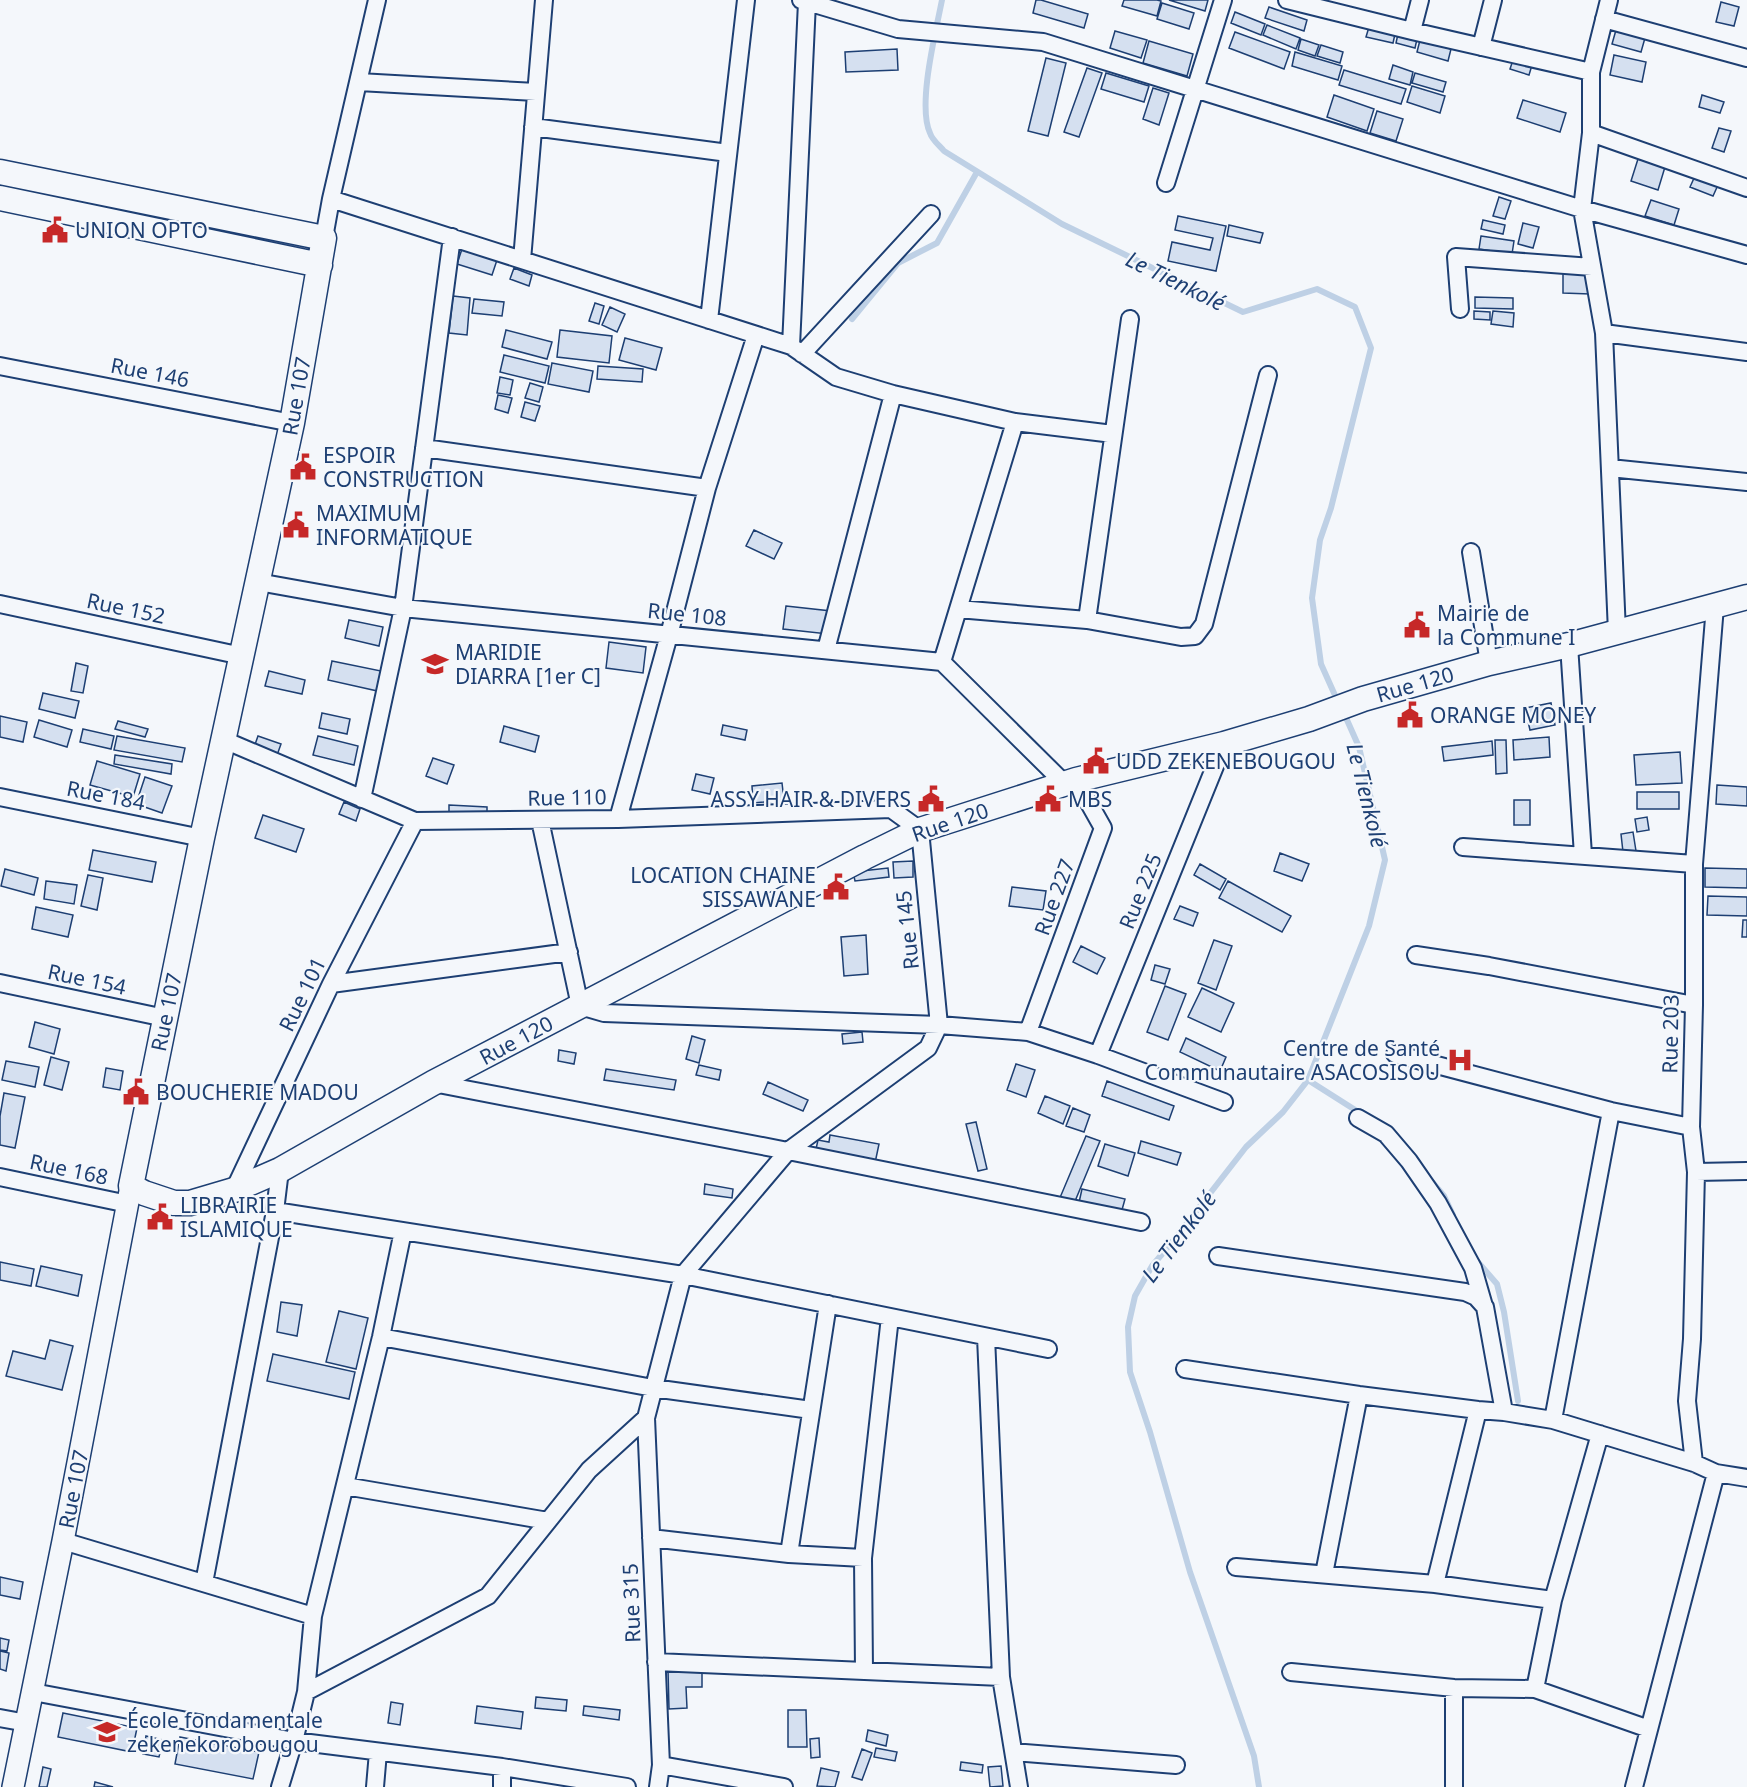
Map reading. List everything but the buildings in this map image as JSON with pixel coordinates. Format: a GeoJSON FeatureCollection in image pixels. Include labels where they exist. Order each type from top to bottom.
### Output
{"type":"FeatureCollection","features":[{"type":"Feature","properties":{"kind":"main road"},"geometry":{"type":"LineString","coordinates":[[0,172],[324,238]]}},
{"type":"Feature","properties":{"kind":"main road"},"geometry":{"type":"LineString","coordinates":[[0,198],[320,265]]}},
{"type":"Feature","properties":{"kind":"main road","name":"Rue 107"},"geometry":{"type":"LineString","coordinates":[[130,1195],[202,838],[292,423],[324,238]]}},
{"type":"Feature","properties":{"kind":"main road","name":"Rue 120"},"geometry":{"type":"LineString","coordinates":[[130,1195],[144,1193],[174,1203],[190,1203],[223,1193],[280,1170],[433,1083],[920,830],[1070,782],[1224,744],[1309,719],[1363,699],[1488,663],[1569,645],[1747,597]]}},
{"type":"Feature","properties":{"kind":"street"},"geometry":{"type":"LineString","coordinates":[[324,238],[331,199],[378,0]]}},
{"type":"Feature","properties":{"kind":"street"},"geometry":{"type":"LineString","coordinates":[[522,260],[544,0]]}},
{"type":"Feature","properties":{"kind":"street"},"geometry":{"type":"LineString","coordinates":[[709,320],[746,0]]}},
{"type":"Feature","properties":{"kind":"street"},"geometry":{"type":"LineString","coordinates":[[1166,183],[1223,0]]}},
{"type":"Feature","properties":{"kind":"street"},"geometry":{"type":"LineString","coordinates":[[1412,31],[1420,0]]}},
{"type":"Feature","properties":{"kind":"street"},"geometry":{"type":"LineString","coordinates":[[1481,47],[1493,0]]}},
{"type":"Feature","properties":{"kind":"street"},"geometry":{"type":"LineString","coordinates":[[1609,0],[1591,72],[1591,132],[1582,209],[1604,333],[1617,632]]}},
{"type":"Feature","properties":{"kind":"street"},"geometry":{"type":"LineString","coordinates":[[797,350],[804,1],[834,5],[898,29],[1042,42],[1582,209],[1747,255]]}},
{"type":"Feature","properties":{"kind":"street"},"geometry":{"type":"LineString","coordinates":[[1298,1],[1412,31],[1591,72]]}},
{"type":"Feature","properties":{"kind":"street"},"geometry":{"type":"LineString","coordinates":[[1604,19],[1747,58]]}},
{"type":"Feature","properties":{"kind":"street"},"geometry":{"type":"LineString","coordinates":[[359,82],[536,92]]}},
{"type":"Feature","properties":{"kind":"street"},"geometry":{"type":"LineString","coordinates":[[533,127],[728,153]]}},
{"type":"Feature","properties":{"kind":"street"},"geometry":{"type":"LineString","coordinates":[[1591,132],[1746,183]]}},
{"type":"Feature","properties":{"kind":"street"},"geometry":{"type":"LineString","coordinates":[[331,199],[756,335],[797,350],[836,377],[893,394],[1015,422],[1113,434]]}},
{"type":"Feature","properties":{"kind":"street"},"geometry":{"type":"LineString","coordinates":[[797,350],[931,214]]}},
{"type":"Feature","properties":{"kind":"street"},"geometry":{"type":"LineString","coordinates":[[362,799],[403,608],[452,237]]}},
{"type":"Feature","properties":{"kind":"street"},"geometry":{"type":"LineString","coordinates":[[1460,309],[1456,257],[1592,267]]}},
{"type":"Feature","properties":{"kind":"street"},"geometry":{"type":"LineString","coordinates":[[1087,620],[1130,320]]}},
{"type":"Feature","properties":{"kind":"street"},"geometry":{"type":"LineString","coordinates":[[1604,333],[1747,352]]}},
{"type":"Feature","properties":{"kind":"street"},"geometry":{"type":"LineString","coordinates":[[618,819],[707,488],[756,335]]}},
{"type":"Feature","properties":{"kind":"street","name":"Rue 146"},"geometry":{"type":"LineString","coordinates":[[0,366],[292,423]]}},
{"type":"Feature","properties":{"kind":"street"},"geometry":{"type":"LineString","coordinates":[[958,609],[1087,620],[1180,637],[1195,636],[1204,624],[1268,375]]}},
{"type":"Feature","properties":{"kind":"street"},"geometry":{"type":"LineString","coordinates":[[826,650],[893,394]]}},
{"type":"Feature","properties":{"kind":"street"},"geometry":{"type":"LineString","coordinates":[[1015,422],[942,662],[1070,782]]}},
{"type":"Feature","properties":{"kind":"street"},"geometry":{"type":"LineString","coordinates":[[424,448],[707,488]]}},
{"type":"Feature","properties":{"kind":"street"},"geometry":{"type":"LineString","coordinates":[[1610,468],[1747,482]]}},
{"type":"Feature","properties":{"kind":"street"},"geometry":{"type":"LineString","coordinates":[[1471,552],[1488,663]]}},
{"type":"Feature","properties":{"kind":"street","name":"Rue 108"},"geometry":{"type":"LineString","coordinates":[[258,582],[403,608],[942,662]]}},
{"type":"Feature","properties":{"kind":"street","name":"Rue 152"},"geometry":{"type":"LineString","coordinates":[[0,604],[242,656]]}},
{"type":"Feature","properties":{"kind":"street","name":"Rue 203"},"geometry":{"type":"LineString","coordinates":[[1694,1463],[1687,1401],[1692,1339],[1696,1172],[1691,1127],[1694,864],[1715,606]]}},
{"type":"Feature","properties":{"kind":"street"},"geometry":{"type":"LineString","coordinates":[[1569,645],[1583,855]]}},
{"type":"Feature","properties":{"kind":"street","name":"Rue 110"},"geometry":{"type":"LineString","coordinates":[[224,740],[415,821],[618,819],[891,809],[920,830]]}},
{"type":"Feature","properties":{"kind":"street","name":"Rue 225"},"geometry":{"type":"LineString","coordinates":[[1098,1055],[1224,744]]}},
{"type":"Feature","properties":{"kind":"street","name":"Rue 227"},"geometry":{"type":"LineString","coordinates":[[1028,1032],[1103,828],[1070,782]]}},
{"type":"Feature","properties":{"kind":"street","name":"Rue 184"},"geometry":{"type":"LineString","coordinates":[[0,797],[202,838]]}},
{"type":"Feature","properties":{"kind":"street"},"geometry":{"type":"LineString","coordinates":[[540,820],[580,1006],[604,1013],[939,1025],[1028,1032],[1098,1055],[1224,1102]]}},
{"type":"Feature","properties":{"kind":"street","name":"Rue 101"},"geometry":{"type":"LineString","coordinates":[[223,1193],[415,821]]}},
{"type":"Feature","properties":{"kind":"street","name":"Rue 145"},"geometry":{"type":"LineString","coordinates":[[920,830],[939,1025]]}},
{"type":"Feature","properties":{"kind":"street"},"geometry":{"type":"LineString","coordinates":[[1463,848],[1694,864]]}},
{"type":"Feature","properties":{"kind":"street"},"geometry":{"type":"LineString","coordinates":[[331,984],[569,952]]}},
{"type":"Feature","properties":{"kind":"street"},"geometry":{"type":"LineString","coordinates":[[1416,955],[1489,966],[1694,1005]]}},
{"type":"Feature","properties":{"kind":"street","name":"Rue 154"},"geometry":{"type":"LineString","coordinates":[[0,983],[165,1018]]}},
{"type":"Feature","properties":{"kind":"street"},"geometry":{"type":"LineString","coordinates":[[683,1275],[788,1151],[928,1048],[939,1025]]}},
{"type":"Feature","properties":{"kind":"street"},"geometry":{"type":"LineString","coordinates":[[1395,1054],[1611,1111],[1691,1127]]}},
{"type":"Feature","properties":{"kind":"street"},"geometry":{"type":"LineString","coordinates":[[433,1083],[1141,1222]]}},
{"type":"Feature","properties":{"kind":"street"},"geometry":{"type":"LineString","coordinates":[[1553,1420],[1611,1111]]}},
{"type":"Feature","properties":{"kind":"street"},"geometry":{"type":"LineString","coordinates":[[1358,1119],[1386,1134],[1409,1161],[1438,1203],[1473,1268],[1485,1307],[1504,1412]]}},
{"type":"Feature","properties":{"kind":"street"},"geometry":{"type":"LineString","coordinates":[[204,1583],[275,1211],[280,1170]]}},
{"type":"Feature","properties":{"kind":"street"},"geometry":{"type":"LineString","coordinates":[[1696,1172],[1747,1170]]}},
{"type":"Feature","properties":{"kind":"street","name":"Rue 168"},"geometry":{"type":"LineString","coordinates":[[0,1177],[130,1195]]}},
{"type":"Feature","properties":{"kind":"street","name":"Rue 107"},"geometry":{"type":"LineString","coordinates":[[13,1787],[130,1195]]}},
{"type":"Feature","properties":{"kind":"street"},"geometry":{"type":"LineString","coordinates":[[275,1211],[683,1275],[1048,1349]]}},
{"type":"Feature","properties":{"kind":"street"},"geometry":{"type":"LineString","coordinates":[[280,1787],[306,1692],[313,1616],[381,1337],[403,1231]]}},
{"type":"Feature","properties":{"kind":"street"},"geometry":{"type":"LineString","coordinates":[[1218,1256],[1465,1292],[1476,1297],[1485,1307]]}},
{"type":"Feature","properties":{"kind":"street","name":"Rue 315"},"geometry":{"type":"LineString","coordinates":[[658,1787],[661,1765],[646,1418],[683,1275]]}},
{"type":"Feature","properties":{"kind":"street"},"geometry":{"type":"LineString","coordinates":[[789,1554],[828,1304]]}},
{"type":"Feature","properties":{"kind":"street"},"geometry":{"type":"LineString","coordinates":[[864,1671],[863,1558],[890,1317]]}},
{"type":"Feature","properties":{"kind":"street"},"geometry":{"type":"LineString","coordinates":[[381,1337],[653,1389],[811,1410]]}},
{"type":"Feature","properties":{"kind":"street"},"geometry":{"type":"LineString","coordinates":[[986,1337],[1001,1677],[1019,1787]]}},
{"type":"Feature","properties":{"kind":"street"},"geometry":{"type":"LineString","coordinates":[[1185,1369],[1359,1395],[1553,1420],[1694,1463],[1716,1473],[1747,1478]]}},
{"type":"Feature","properties":{"kind":"street"},"geometry":{"type":"LineString","coordinates":[[1324,1574],[1359,1395]]}},
{"type":"Feature","properties":{"kind":"street"},"geometry":{"type":"LineString","coordinates":[[1435,1584],[1478,1410]]}},
{"type":"Feature","properties":{"kind":"street"},"geometry":{"type":"LineString","coordinates":[[306,1692],[488,1596],[590,1470],[646,1418]]}},
{"type":"Feature","properties":{"kind":"street"},"geometry":{"type":"LineString","coordinates":[[1535,1689],[1553,1600],[1600,1434]]}},
{"type":"Feature","properties":{"kind":"street"},"geometry":{"type":"LineString","coordinates":[[1634,1787],[1716,1473]]}},
{"type":"Feature","properties":{"kind":"street"},"geometry":{"type":"LineString","coordinates":[[345,1486],[548,1521]]}},
{"type":"Feature","properties":{"kind":"street"},"geometry":{"type":"LineString","coordinates":[[651,1538],[789,1554],[863,1558]]}},
{"type":"Feature","properties":{"kind":"street"},"geometry":{"type":"LineString","coordinates":[[63,1541],[313,1616]]}},
{"type":"Feature","properties":{"kind":"street"},"geometry":{"type":"LineString","coordinates":[[1236,1567],[1435,1584],[1553,1600]]}},
{"type":"Feature","properties":{"kind":"street"},"geometry":{"type":"LineString","coordinates":[[656,1662],[1001,1677]]}},
{"type":"Feature","properties":{"kind":"street"},"geometry":{"type":"LineString","coordinates":[[1292,1672],[1454,1688],[1535,1689],[1649,1730]]}},
{"type":"Feature","properties":{"kind":"street"},"geometry":{"type":"LineString","coordinates":[[1454,1688],[1454,1787]]}},
{"type":"Feature","properties":{"kind":"street"},"geometry":{"type":"LineString","coordinates":[[33,1692],[294,1741],[502,1767],[627,1787]]}},
{"type":"Feature","properties":{"kind":"street"},"geometry":{"type":"LineString","coordinates":[[0,1718],[27,1723]]}},
{"type":"Feature","properties":{"kind":"street"},"geometry":{"type":"LineString","coordinates":[[375,1787],[378,1752]]}},
{"type":"Feature","properties":{"kind":"street"},"geometry":{"type":"LineString","coordinates":[[1014,1752],[1176,1765]]}},
{"type":"Feature","properties":{"kind":"street"},"geometry":{"type":"LineString","coordinates":[[661,1765],[784,1787]]}},
{"type":"Feature","properties":{"kind":"street"},"geometry":{"type":"LineString","coordinates":[[502,1767],[502,1787]]}},
{"type":"Feature","properties":{"kind":"waterway","name":"Le Tienkolé"},"geometry":{"type":"LineString","coordinates":[[942,0],[932,48],[926,105],[931,136],[944,151],[1062,224],[1243,312],[1317,289],[1355,307],[1371,348],[1331,508],[1320,540],[1312,598],[1321,664],[1338,702]]}},
{"type":"Feature","properties":{"kind":"waterway"},"geometry":{"type":"LineString","coordinates":[[852,319],[898,263],[937,243],[977,172]]}},
{"type":"Feature","properties":{"kind":"waterway","name":"Le Tienkolé"},"geometry":{"type":"LineString","coordinates":[[1259,1787],[1254,1756],[1190,1572],[1150,1432],[1130,1372],[1128,1327],[1135,1296],[1152,1266],[1246,1147],[1283,1112],[1308,1080],[1369,926],[1385,860],[1359,747],[1343,711]]}},
{"type":"Feature","properties":{"kind":"waterway"},"geometry":{"type":"LineString","coordinates":[[1308,1080],[1360,1113]]}},
{"type":"Feature","properties":{"kind":"waterway"},"geometry":{"type":"LineString","coordinates":[[1433,1183],[1444,1196],[1453,1215]]}},
{"type":"Feature","properties":{"kind":"waterway"},"geometry":{"type":"LineString","coordinates":[[1477,1261],[1497,1284],[1504,1312],[1518,1401]]}},
{"type":"Feature","properties":{"kind":"place","name":"UNION OPTO"},"geometry":{"type":"Point","coordinates":[55,230]}},
{"type":"Feature","properties":{"kind":"place","name":"ESPOIR CONSTRUCTION"},"geometry":{"type":"Point","coordinates":[303,467]}},
{"type":"Feature","properties":{"kind":"place","name":"MAXIMUM INFORMATIQUE"},"geometry":{"type":"Point","coordinates":[296,525]}},
{"type":"Feature","properties":{"kind":"place","name":"Mairie de la Commune I"},"geometry":{"type":"Point","coordinates":[1417,625]}},
{"type":"Feature","properties":{"kind":"place","name":"MARIDIE DIARRA [1er C]"},"geometry":{"type":"Point","coordinates":[435,664]}},
{"type":"Feature","properties":{"kind":"place","name":"ORANGE MONEY"},"geometry":{"type":"Point","coordinates":[1410,715]}},
{"type":"Feature","properties":{"kind":"place","name":"UDD ZEKENEBOUGOU"},"geometry":{"type":"Point","coordinates":[1096,761]}},
{"type":"Feature","properties":{"kind":"place","name":"ASSY HAIR & DIVERS"},"geometry":{"type":"Point","coordinates":[931,799]}},
{"type":"Feature","properties":{"kind":"place","name":"MBS"},"geometry":{"type":"Point","coordinates":[1048,799]}},
{"type":"Feature","properties":{"kind":"place","name":"LOCATION CHAINE SISSAWANE"},"geometry":{"type":"Point","coordinates":[836,887]}},
{"type":"Feature","properties":{"kind":"place","name":"Centre de Santé Communautaire ASACOSISOU"},"geometry":{"type":"Point","coordinates":[1460,1060]}},
{"type":"Feature","properties":{"kind":"place","name":"BOUCHERIE MADOU"},"geometry":{"type":"Point","coordinates":[136,1092]}},
{"type":"Feature","properties":{"kind":"place","name":"LIBRAIRIE ISLAMIQUE"},"geometry":{"type":"Point","coordinates":[160,1217]}},
{"type":"Feature","properties":{"kind":"place","name":"École fondamentale zekenekorobougou"},"geometry":{"type":"Point","coordinates":[107,1732]}}]}
